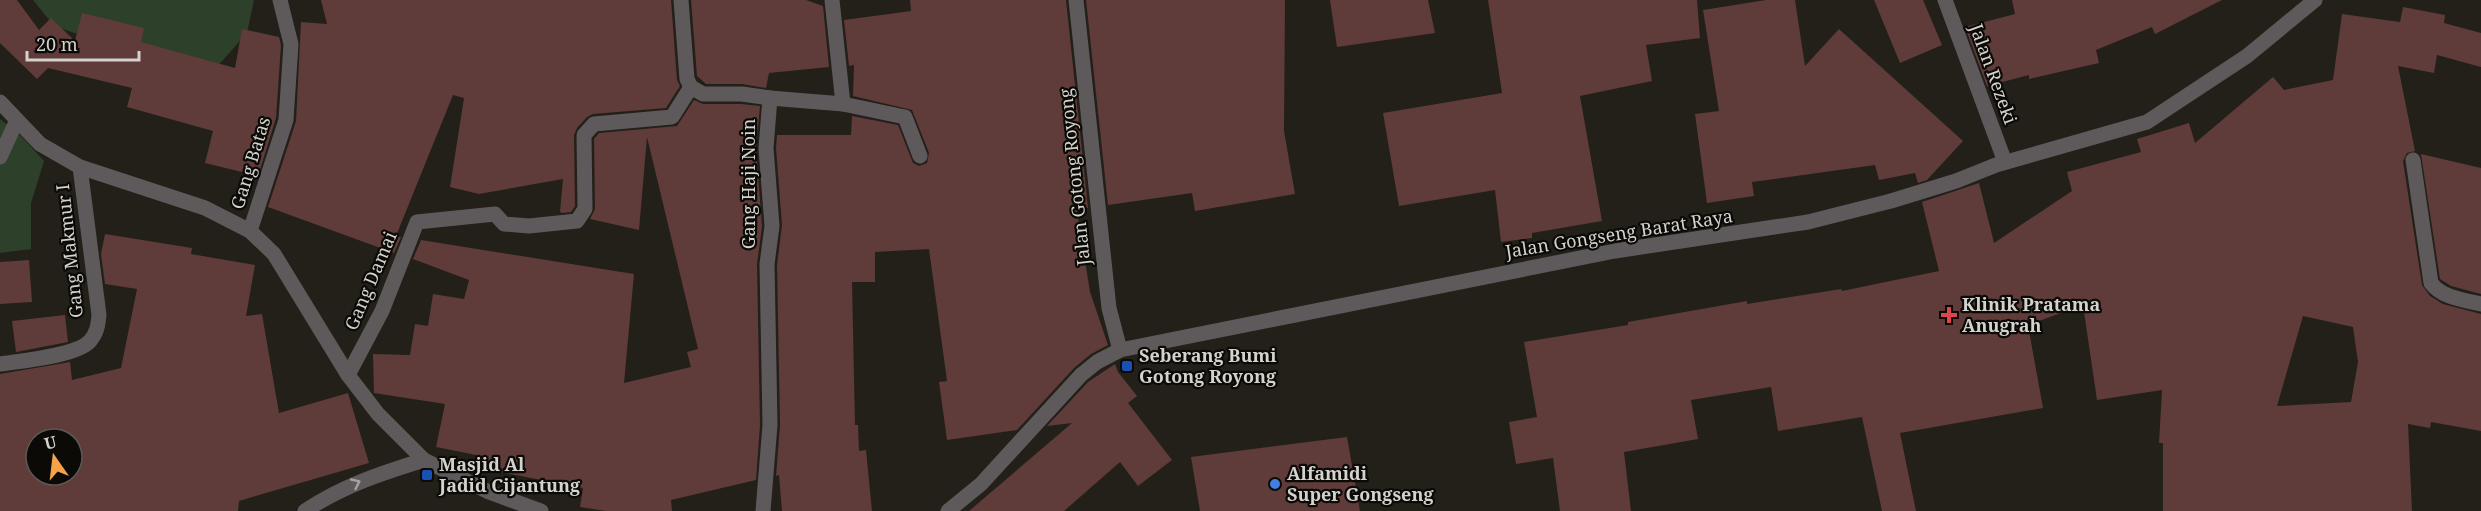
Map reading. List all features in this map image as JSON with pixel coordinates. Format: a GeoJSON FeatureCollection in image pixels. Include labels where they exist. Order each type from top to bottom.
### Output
{"type":"FeatureCollection","features":[{"type":"Feature","properties":{"kind":"street","name":"Gang Batas"},"geometry":{"type":"LineString","coordinates":[[250,231],[286,120],[291,44],[280,0]]}},
{"type":"Feature","properties":{"kind":"street"},"geometry":{"type":"LineString","coordinates":[[681,0],[687,79],[691,87]]}},
{"type":"Feature","properties":{"kind":"street"},"geometry":{"type":"LineString","coordinates":[[832,0],[843,105]]}},
{"type":"Feature","properties":{"kind":"street","name":"Jalan Gotong Royong"},"geometry":{"type":"LineString","coordinates":[[1076,0],[1109,308],[1120,350]]}},
{"type":"Feature","properties":{"kind":"street","name":"Jalan Rezeki"},"geometry":{"type":"LineString","coordinates":[[1945,0],[2005,162]]}},
{"type":"Feature","properties":{"kind":"street","name":"Jalan Gongseng Barat Raya"},"geometry":{"type":"LineString","coordinates":[[948,511],[981,484],[1081,375],[1097,362],[1120,350],[1614,251],[1808,222],[1892,201],[2005,162],[2147,122],[2247,56],[2315,0]]}},
{"type":"Feature","properties":{"kind":"street","name":"Gang Haji Noin"},"geometry":{"type":"LineString","coordinates":[[691,87],[703,94],[742,94],[770,98],[766,148],[772,226],[768,264],[770,425],[763,511]]}},
{"type":"Feature","properties":{"kind":"street","name":"Gang Damai"},"geometry":{"type":"LineString","coordinates":[[348,375],[382,311],[417,222],[495,214],[504,224],[529,226],[577,221],[585,209],[584,135],[594,124],[672,117],[691,87]]}},
{"type":"Feature","properties":{"kind":"street"},"geometry":{"type":"LineString","coordinates":[[770,98],[843,105],[905,117],[920,156]]}},
{"type":"Feature","properties":{"kind":"street"},"geometry":{"type":"LineString","coordinates":[[0,102],[40,144],[80,167],[205,208],[250,231],[274,254],[348,375],[378,414],[424,460],[489,492],[541,511]]}},
{"type":"Feature","properties":{"kind":"street"},"geometry":{"type":"LineString","coordinates":[[0,157],[16,120]]}},
{"type":"Feature","properties":{"kind":"street"},"geometry":{"type":"LineString","coordinates":[[2414,160],[2431,283],[2449,296],[2481,304]]}},
{"type":"Feature","properties":{"kind":"street","name":"Gang Makmur I"},"geometry":{"type":"LineString","coordinates":[[0,364],[26,361],[73,350],[89,343],[98,329],[99,315],[80,167]]}},
{"type":"Feature","properties":{"kind":"street"},"geometry":{"type":"LineString","coordinates":[[305,511],[324,498],[364,479],[424,460]]}},
{"type":"Feature","properties":{"kind":"green space"},"geometry":{"type":"Polygon","coordinates":[[[33,0],[254,0],[247,33],[215,69],[107,44],[54,26],[33,0]]]}},
{"type":"Feature","properties":{"kind":"green space"},"geometry":{"type":"Polygon","coordinates":[[[0,119],[21,136],[44,161],[31,203],[31,249],[0,253],[0,119]]]}},
{"type":"Feature","properties":{"kind":"building"},"geometry":{"type":"Polygon","coordinates":[[[0,0],[17,0],[39,30],[51,18],[75,41],[82,13],[144,28],[141,42],[235,68],[242,29],[279,37],[281,45],[276,118],[258,176],[205,163],[213,131],[127,107],[132,88],[48,68],[37,79],[0,43],[0,0]]]}},
{"type":"Feature","properties":{"kind":"building"},"geometry":{"type":"Polygon","coordinates":[[[321,0],[671,0],[677,80],[680,86],[666,108],[593,114],[587,117],[574,135],[575,206],[571,212],[562,213],[560,212],[563,179],[479,194],[450,187],[464,98],[453,95],[396,236],[401,237],[394,253],[268,207],[296,121],[301,22],[327,24],[321,0]]]}},
{"type":"Feature","properties":{"kind":"building"},"geometry":{"type":"Polygon","coordinates":[[[691,0],[806,0],[823,6],[829,67],[769,73],[766,88],[742,84],[706,84],[697,76],[691,0]]]}},
{"type":"Feature","properties":{"kind":"building"},"geometry":{"type":"Polygon","coordinates":[[[910,0],[1066,0],[1088,208],[1077,210],[1090,292],[1108,345],[1091,354],[1074,368],[1017,430],[947,440],[939,382],[947,381],[929,249],[875,252],[875,282],[852,282],[855,425],[858,425],[859,451],[866,450],[872,511],[782,511],[779,475],[776,476],[780,425],[777,265],[782,225],[777,135],[851,135],[852,116],[898,125],[913,163],[919,166],[927,163],[929,153],[912,110],[853,96],[854,65],[849,66],[844,20],[911,11],[910,0]]]}},
{"type":"Feature","properties":{"kind":"building"},"geometry":{"type":"Polygon","coordinates":[[[1086,0],[1285,0],[1284,131],[1295,194],[1195,211],[1192,193],[1108,205],[1086,0]]]}},
{"type":"Feature","properties":{"kind":"building"},"geometry":{"type":"Polygon","coordinates":[[[1330,0],[1428,0],[1435,33],[1337,47],[1330,0]]]}},
{"type":"Feature","properties":{"kind":"building"},"geometry":{"type":"Polygon","coordinates":[[[1488,0],[1697,0],[1700,38],[1646,45],[1652,81],[1580,96],[1602,221],[1532,233],[1532,238],[1501,242],[1495,190],[1399,206],[1383,113],[1502,93],[1488,0]]]}},
{"type":"Feature","properties":{"kind":"building"},"geometry":{"type":"Polygon","coordinates":[[[1766,0],[1795,0],[1805,66],[1839,29],[1963,141],[1927,180],[1918,183],[1915,173],[1879,180],[1875,165],[1752,182],[1754,196],[1707,203],[1695,114],[1719,111],[1703,10],[1766,0]]]}},
{"type":"Feature","properties":{"kind":"building"},"geometry":{"type":"Polygon","coordinates":[[[1874,0],[1923,0],[1942,45],[1900,63],[1874,0]]]}},
{"type":"Feature","properties":{"kind":"building"},"geometry":{"type":"Polygon","coordinates":[[[2012,0],[2222,0],[2155,34],[2152,27],[2096,50],[2099,63],[2029,79],[2029,75],[1987,86],[1965,27],[2015,14],[2012,0]]]}},
{"type":"Feature","properties":{"kind":"building"},"geometry":{"type":"Polygon","coordinates":[[[2403,7],[2445,15],[2444,23],[2481,33],[2481,67],[2437,55],[2434,73],[2398,66],[2415,151],[2407,153],[2403,161],[2422,285],[2430,296],[2443,304],[2481,314],[2481,431],[2431,422],[2430,428],[2408,424],[2412,511],[2163,511],[2163,443],[2159,443],[2162,390],[2097,400],[2083,305],[2028,325],[2043,408],[1900,433],[1916,511],[1882,511],[1862,417],[1778,431],[1771,387],[1691,400],[1698,439],[1624,452],[1631,511],[1560,511],[1553,458],[1516,464],[1509,422],[1537,417],[1524,342],[1628,325],[1628,322],[1747,301],[1747,304],[1841,289],[1842,291],[1939,271],[1922,202],[1979,183],[1994,243],[2072,191],[2067,172],[2141,152],[2137,139],[2189,123],[2195,143],[2273,77],[2284,90],[2333,80],[2342,14],[2400,22],[2403,7]],[[2303,316],[2277,406],[2351,402],[2358,362],[2353,327],[2303,316]]]}},
{"type":"Feature","properties":{"kind":"building"},"geometry":{"type":"Polygon","coordinates":[[[694,100],[703,104],[760,106],[756,149],[762,226],[757,264],[760,425],[756,480],[671,500],[672,511],[606,511],[580,507],[583,488],[484,469],[486,457],[436,447],[445,404],[374,393],[373,354],[410,355],[415,324],[428,326],[433,294],[464,299],[469,280],[413,259],[421,240],[634,274],[624,383],[691,367],[687,352],[698,349],[647,137],[639,230],[590,219],[595,209],[594,139],[599,133],[677,126],[694,100]]]}},
{"type":"Feature","properties":{"kind":"building"},"geometry":{"type":"Polygon","coordinates":[[[2421,154],[2481,168],[2481,294],[2451,286],[2440,279],[2421,154]]]}},
{"type":"Feature","properties":{"kind":"building"},"geometry":{"type":"Polygon","coordinates":[[[105,234],[192,248],[191,254],[255,265],[246,316],[262,314],[279,413],[348,393],[369,463],[239,501],[238,511],[0,511],[0,374],[70,362],[72,380],[121,368],[137,289],[105,284],[101,254],[105,234]]]}},
{"type":"Feature","properties":{"kind":"building"},"geometry":{"type":"Polygon","coordinates":[[[29,260],[32,302],[0,304],[0,262],[29,260]]]}},
{"type":"Feature","properties":{"kind":"building"},"geometry":{"type":"Polygon","coordinates":[[[65,315],[68,342],[16,352],[12,321],[65,315]]]}},
{"type":"Feature","properties":{"kind":"building"},"geometry":{"type":"Polygon","coordinates":[[[1115,364],[1118,372],[1137,396],[1128,403],[1172,460],[1138,486],[1120,462],[1064,511],[969,511],[1072,423],[1047,426],[1088,382],[1115,364]]]}},
{"type":"Feature","properties":{"kind":"building","name":"Alfamidi Super Gongseng"},"geometry":{"type":"Polygon","coordinates":[[[1347,437],[1360,511],[1200,511],[1191,457],[1347,437]]]}},
{"type":"Feature","properties":{"kind":"place","name":"Klinik Pratama Anugrah"},"geometry":{"type":"Point","coordinates":[1949,315]}},
{"type":"Feature","properties":{"kind":"place","name":"Seberang Bumi Gotong Royong"},"geometry":{"type":"Point","coordinates":[1127,366]}},
{"type":"Feature","properties":{"kind":"place","name":"Masjid Al Jadid Cijantung"},"geometry":{"type":"Point","coordinates":[427,475]}},
{"type":"Feature","properties":{"kind":"place","name":"Alfamidi Super Gongseng"},"geometry":{"type":"Point","coordinates":[1275,484]}}]}
